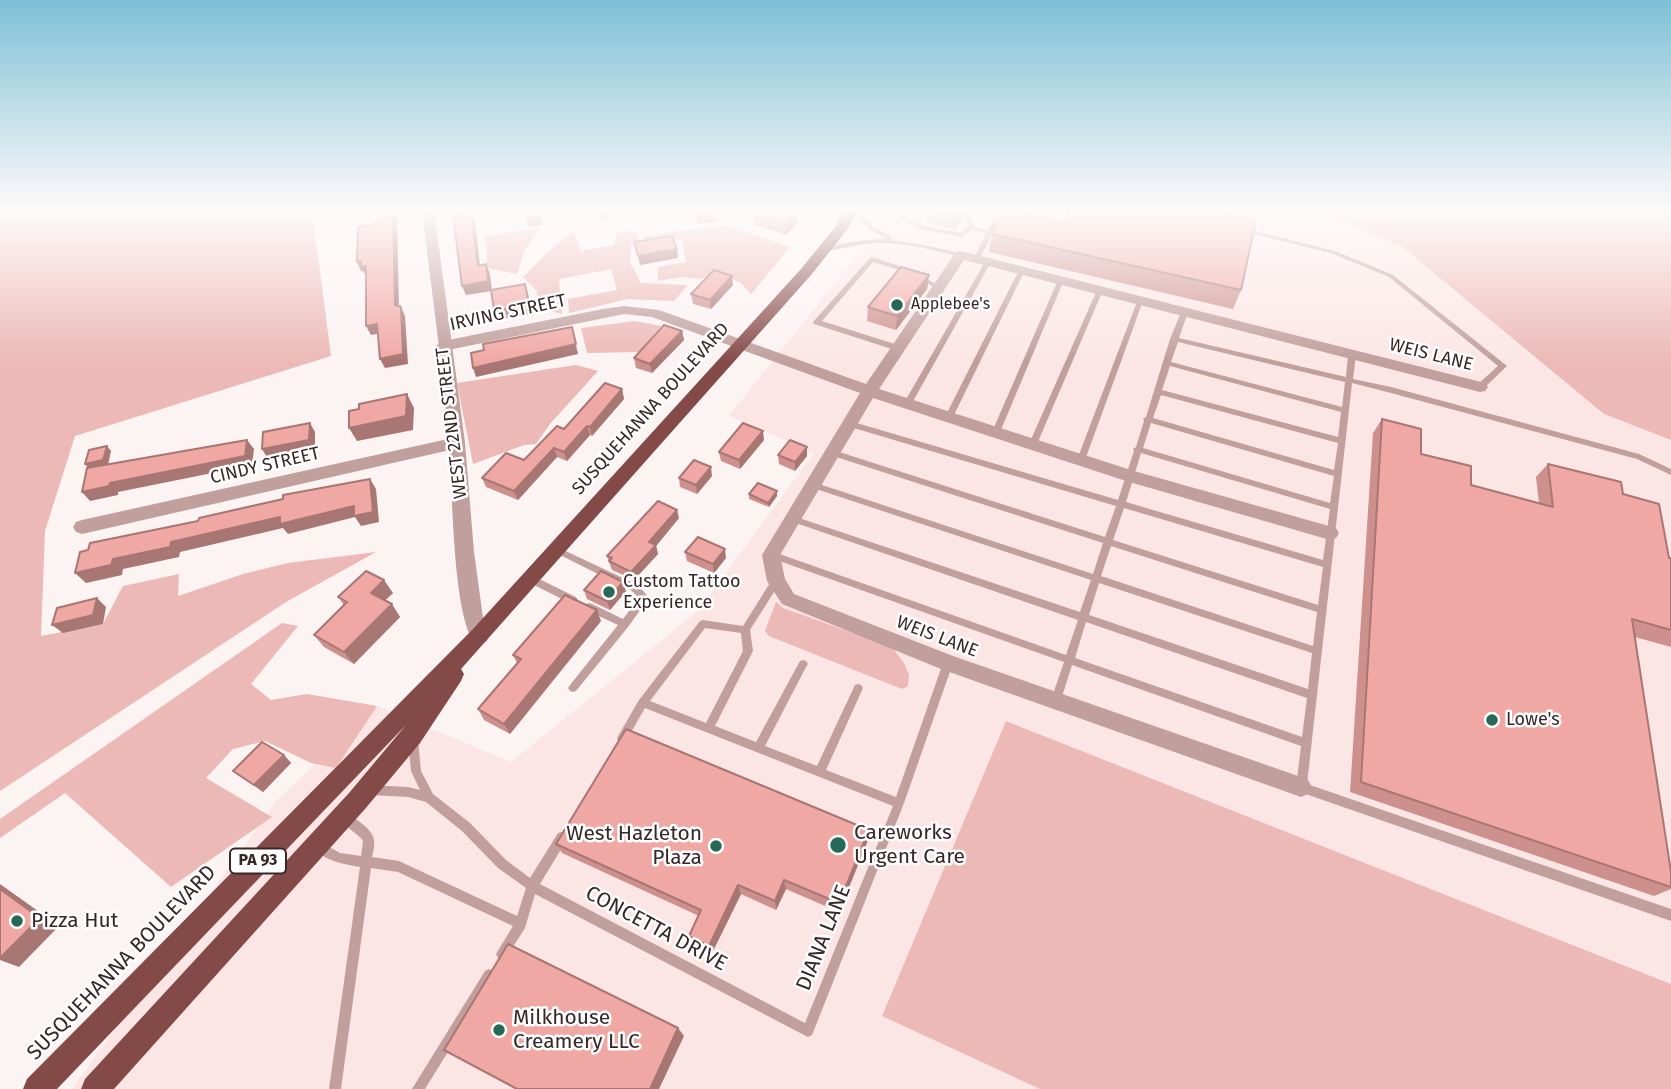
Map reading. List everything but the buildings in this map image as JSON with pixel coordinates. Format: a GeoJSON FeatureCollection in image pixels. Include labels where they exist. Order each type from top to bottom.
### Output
{"type":"FeatureCollection","features":[{"type":"Feature","properties":{"kind":"highway","name":"SUSQUEHANNA BOULEVARD"},"geometry":{"type":"LineString","coordinates":[[37,1089],[480,635],[741,346],[814,261]]}},
{"type":"Feature","properties":{"kind":"highway","name":"SUSQUEHANNA BOULEVARD"},"geometry":{"type":"LineString","coordinates":[[95,1089],[343,816],[412,736],[480,635]]}},
{"type":"Feature","properties":{"kind":"street","name":"WEST 22ND STREET"},"geometry":{"type":"LineString","coordinates":[[434,261],[457,443],[465,552],[475,627],[480,635]]}},
{"type":"Feature","properties":{"kind":"street"},"geometry":{"type":"LineString","coordinates":[[776,581],[771,555],[870,390],[939,288],[974,261]]}},
{"type":"Feature","properties":{"kind":"street","name":"WEIS LANE"},"geometry":{"type":"LineString","coordinates":[[984,261],[1480,387]]}},
{"type":"Feature","properties":{"kind":"street","name":"IRVING STREET"},"geometry":{"type":"LineString","coordinates":[[443,346],[603,313],[634,310],[664,316],[741,346]]}},
{"type":"Feature","properties":{"kind":"street"},"geometry":{"type":"LineString","coordinates":[[741,346],[1128,475],[1330,533]]}},
{"type":"Feature","properties":{"kind":"street","name":"CINDY STREET"},"geometry":{"type":"LineString","coordinates":[[82,527],[457,443]]}},
{"type":"Feature","properties":{"kind":"street","name":"WEIS LANE"},"geometry":{"type":"LineString","coordinates":[[776,581],[788,599],[948,663],[1301,787]]}},
{"type":"Feature","properties":{"kind":"lane"},"geometry":{"type":"LineString","coordinates":[[870,261],[817,322],[898,348]]}},
{"type":"Feature","properties":{"kind":"lane"},"geometry":{"type":"LineString","coordinates":[[878,261],[912,272],[939,288]]}},
{"type":"Feature","properties":{"kind":"lane"},"geometry":{"type":"LineString","coordinates":[[908,403],[975,261]]}},
{"type":"Feature","properties":{"kind":"lane"},"geometry":{"type":"LineString","coordinates":[[1354,261],[1391,276],[1503,366],[1480,387]]}},
{"type":"Feature","properties":{"kind":"lane"},"geometry":{"type":"LineString","coordinates":[[949,417],[1022,270]]}},
{"type":"Feature","properties":{"kind":"lane"},"geometry":{"type":"LineString","coordinates":[[996,432],[1062,281]]}},
{"type":"Feature","properties":{"kind":"lane"},"geometry":{"type":"LineString","coordinates":[[1033,444],[1100,290]]}},
{"type":"Feature","properties":{"kind":"lane"},"geometry":{"type":"LineString","coordinates":[[1081,460],[1140,301]]}},
{"type":"Feature","properties":{"kind":"lane"},"geometry":{"type":"LineString","coordinates":[[1056,701],[1128,475],[1184,312]]}},
{"type":"Feature","properties":{"kind":"lane"},"geometry":{"type":"LineString","coordinates":[[1174,340],[1639,457],[1671,472]]}},
{"type":"Feature","properties":{"kind":"lane"},"geometry":{"type":"LineString","coordinates":[[1352,355],[1301,787],[1671,915]]}},
{"type":"Feature","properties":{"kind":"lane"},"geometry":{"type":"LineString","coordinates":[[1166,363],[1345,410]]}},
{"type":"Feature","properties":{"kind":"lane"},"geometry":{"type":"LineString","coordinates":[[1157,391],[1341,441]]}},
{"type":"Feature","properties":{"kind":"lane"},"geometry":{"type":"LineString","coordinates":[[1147,419],[1337,474]]}},
{"type":"Feature","properties":{"kind":"lane"},"geometry":{"type":"LineString","coordinates":[[850,424],[1328,565]]}},
{"type":"Feature","properties":{"kind":"lane"},"geometry":{"type":"LineString","coordinates":[[1137,449],[1333,506]]}},
{"type":"Feature","properties":{"kind":"lane"},"geometry":{"type":"LineString","coordinates":[[833,453],[1322,610]]}},
{"type":"Feature","properties":{"kind":"lane"},"geometry":{"type":"LineString","coordinates":[[813,485],[1317,651]]}},
{"type":"Feature","properties":{"kind":"lane"},"geometry":{"type":"LineString","coordinates":[[793,519],[1312,695]]}},
{"type":"Feature","properties":{"kind":"lane"},"geometry":{"type":"LineString","coordinates":[[557,550],[635,589],[644,598],[573,688]]}},
{"type":"Feature","properties":{"kind":"lane"},"geometry":{"type":"LineString","coordinates":[[771,555],[1306,743]]}},
{"type":"Feature","properties":{"kind":"lane"},"geometry":{"type":"LineString","coordinates":[[531,579],[625,624]]}},
{"type":"Feature","properties":{"kind":"lane"},"geometry":{"type":"LineString","coordinates":[[709,727],[748,651],[746,629],[776,581]]}},
{"type":"Feature","properties":{"kind":"lane"},"geometry":{"type":"LineString","coordinates":[[615,748],[643,703],[704,624],[746,629]]}},
{"type":"Feature","properties":{"kind":"lane","name":"DIANA LANE"},"geometry":{"type":"LineString","coordinates":[[808,1031],[899,803],[948,663]]}},
{"type":"Feature","properties":{"kind":"lane"},"geometry":{"type":"LineString","coordinates":[[759,747],[803,664]]}},
{"type":"Feature","properties":{"kind":"lane"},"geometry":{"type":"LineString","coordinates":[[820,771],[858,688]]}},
{"type":"Feature","properties":{"kind":"lane"},"geometry":{"type":"LineString","coordinates":[[643,703],[899,803]]}},
{"type":"Feature","properties":{"kind":"lane","name":"CONCETTA DRIVE"},"geometry":{"type":"LineString","coordinates":[[412,736],[416,771],[429,798]]}},
{"type":"Feature","properties":{"kind":"lane","name":"CONCETTA DRIVE"},"geometry":{"type":"LineString","coordinates":[[366,790],[408,792],[429,798],[466,827],[502,864],[532,886],[808,1031]]}},
{"type":"Feature","properties":{"kind":"lane"},"geometry":{"type":"LineString","coordinates":[[335,1089],[369,840],[363,831],[343,816]]}},
{"type":"Feature","properties":{"kind":"lane"},"geometry":{"type":"LineString","coordinates":[[418,1089],[521,924],[532,886],[567,829]]}},
{"type":"Feature","properties":{"kind":"lane"},"geometry":{"type":"LineString","coordinates":[[317,844],[338,858],[400,867],[521,924]]}},
{"type":"Feature","properties":{"kind":"shaded area"},"geometry":{"type":"Polygon","coordinates":[[[0,261],[319,261],[331,356],[75,436],[45,531],[41,636],[103,624],[123,586],[179,574],[178,596],[243,574],[288,563],[376,552],[286,602],[0,791],[0,261]]]}},
{"type":"Feature","properties":{"kind":"shaded area"},"geometry":{"type":"Polygon","coordinates":[[[487,261],[521,261],[517,274],[487,268],[487,261]]]}},
{"type":"Feature","properties":{"kind":"shaded area"},"geometry":{"type":"Polygon","coordinates":[[[539,261],[630,261],[641,283],[688,285],[674,301],[628,299],[569,313],[568,299],[617,290],[611,269],[559,279],[562,314],[541,308],[536,290],[523,277],[539,261]]]}},
{"type":"Feature","properties":{"kind":"shaded area"},"geometry":{"type":"Polygon","coordinates":[[[779,261],[751,294],[740,282],[718,274],[699,279],[682,277],[658,281],[658,267],[686,262],[779,261]]]}},
{"type":"Feature","properties":{"kind":"shaded area"},"geometry":{"type":"Polygon","coordinates":[[[852,261],[1419,261],[1604,414],[1671,440],[1671,984],[1007,721],[882,1016],[1040,1089],[72,1089],[277,800],[377,706],[511,762],[698,611],[814,453],[729,416],[852,261]]]}},
{"type":"Feature","properties":{"kind":"shaded area"},"geometry":{"type":"Polygon","coordinates":[[[1419,261],[1671,261],[1671,440],[1604,414],[1419,261]]]}},
{"type":"Feature","properties":{"kind":"shaded area"},"geometry":{"type":"Polygon","coordinates":[[[635,321],[661,326],[639,352],[587,353],[581,328],[635,321]]]}},
{"type":"Feature","properties":{"kind":"shaded area"},"geometry":{"type":"Polygon","coordinates":[[[576,365],[598,371],[550,424],[536,444],[524,445],[473,464],[457,383],[576,365]]]}},
{"type":"Feature","properties":{"kind":"shaded area"},"geometry":{"type":"Polygon","coordinates":[[[776,602],[783,608],[892,647],[909,675],[908,686],[902,689],[769,636],[765,631],[776,602]]]}},
{"type":"Feature","properties":{"kind":"shaded area"},"geometry":{"type":"Polygon","coordinates":[[[282,623],[298,626],[251,684],[271,700],[307,694],[377,706],[336,768],[311,763],[265,741],[233,749],[206,778],[272,817],[171,887],[65,793],[0,838],[0,819],[282,623]]]}},
{"type":"Feature","properties":{"kind":"shaded area"},"geometry":{"type":"Polygon","coordinates":[[[1006,721],[1671,984],[1671,1089],[1040,1089],[882,1016],[1006,721]]]}},
{"type":"Feature","properties":{"kind":"place","name":"Applebee's"},"geometry":{"type":"Point","coordinates":[897,305]}},
{"type":"Feature","properties":{"kind":"place","name":"Custom Tattoo Experience"},"geometry":{"type":"Point","coordinates":[609,592]}},
{"type":"Feature","properties":{"kind":"place","name":"Lowe's"},"geometry":{"type":"Point","coordinates":[1492,720]}},
{"type":"Feature","properties":{"kind":"place","name":"Careworks Urgent Care"},"geometry":{"type":"Point","coordinates":[838,845]}},
{"type":"Feature","properties":{"kind":"place","name":"West Hazleton Plaza"},"geometry":{"type":"Point","coordinates":[716,846]}},
{"type":"Feature","properties":{"kind":"place","name":"Pizza Hut"},"geometry":{"type":"Point","coordinates":[17,921]}},
{"type":"Feature","properties":{"kind":"place","name":"Milkhouse Creamery LLC"},"geometry":{"type":"Point","coordinates":[499,1030]}}]}
